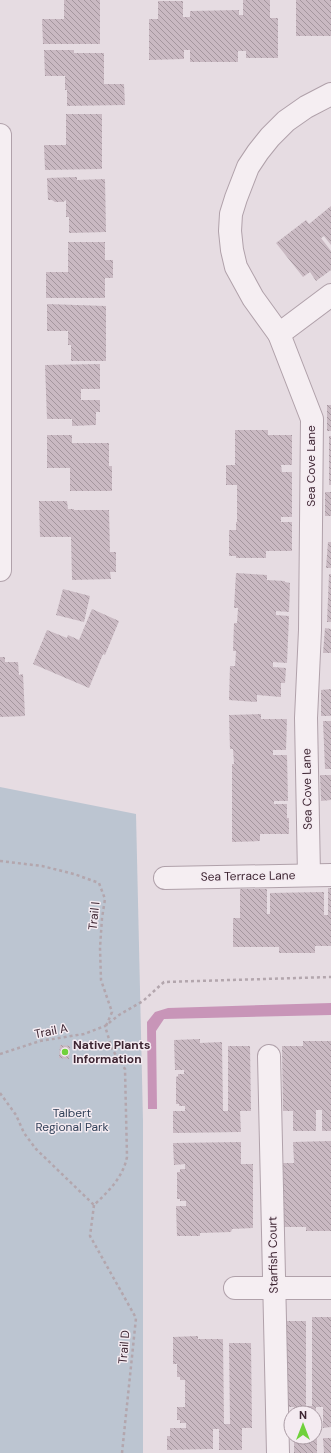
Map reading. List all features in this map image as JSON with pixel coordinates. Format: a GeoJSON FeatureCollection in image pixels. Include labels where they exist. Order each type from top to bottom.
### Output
{"type":"FeatureCollection","features":[{"type":"Feature","properties":{"kind":"street","name":"Sea Cove Lane"},"geometry":{"type":"LineString","coordinates":[[309,875],[306,718],[310,630],[312,419],[279,334],[253,298],[236,267],[230,231],[231,214],[248,167],[270,137],[286,122],[306,107],[331,94]]}},
{"type":"Feature","properties":{"kind":"street"},"geometry":{"type":"LineString","coordinates":[[0,135],[0,570]]}},
{"type":"Feature","properties":{"kind":"street"},"geometry":{"type":"LineString","coordinates":[[279,334],[331,295]]}},
{"type":"Feature","properties":{"kind":"street","name":"Sea Terrace Lane"},"geometry":{"type":"LineString","coordinates":[[165,878],[331,875]]}},
{"type":"Feature","properties":{"kind":"street","name":"Starfish Court"},"geometry":{"type":"LineString","coordinates":[[269,1056],[278,1453]]}},
{"type":"Feature","properties":{"kind":"street"},"geometry":{"type":"LineString","coordinates":[[235,1288],[331,1288]]}},
{"type":"Feature","properties":{"kind":"path","name":"Trail I"},"geometry":{"type":"LineString","coordinates":[[0,861],[42,866],[74,874],[99,883],[106,898],[102,918],[100,948],[101,980],[112,1012],[106,1026]]}},
{"type":"Feature","properties":{"kind":"path","name":"Trail A"},"geometry":{"type":"LineString","coordinates":[[0,1054],[40,1040],[84,1034],[106,1026],[119,1015],[143,1001],[164,982],[331,977]]}},
{"type":"Feature","properties":{"kind":"path"},"geometry":{"type":"LineString","coordinates":[[0,1093],[16,1115],[24,1133],[36,1149],[94,1205],[109,1191],[125,1168],[126,1157],[125,1069],[112,1049],[106,1026]]}},
{"type":"Feature","properties":{"kind":"path","name":"Trail D"},"geometry":{"type":"LineString","coordinates":[[94,1205],[90,1236],[136,1318],[122,1453]]}},
{"type":"Feature","properties":{"kind":"green space","name":"Talbert Regional Park"},"geometry":{"type":"Polygon","coordinates":[[[0,787],[136,814],[143,1121],[143,1453],[0,1453],[0,787]]]}},
{"type":"Feature","properties":{"kind":"shaded area"},"geometry":{"type":"Polygon","coordinates":[[[331,1003],[331,1015],[164,1019],[156,1031],[157,1109],[148,1109],[147,1022],[155,1012],[168,1008],[331,1003]]]}},
{"type":"Feature","properties":{"kind":"building"},"geometry":{"type":"Polygon","coordinates":[[[64,0],[100,0],[100,44],[43,44],[42,19],[64,19],[64,0]]]}},
{"type":"Feature","properties":{"kind":"building"},"geometry":{"type":"Polygon","coordinates":[[[243,0],[270,0],[270,18],[278,18],[278,58],[246,58],[246,51],[238,51],[238,62],[190,62],[190,50],[184,50],[184,59],[149,60],[149,19],[158,19],[158,1],[183,1],[183,17],[190,17],[190,11],[239,10],[239,15],[243,15],[243,0]]]}},
{"type":"Feature","properties":{"kind":"building"},"geometry":{"type":"Polygon","coordinates":[[[296,0],[331,0],[331,36],[296,36],[296,0]]]}},
{"type":"Feature","properties":{"kind":"building"},"geometry":{"type":"Polygon","coordinates":[[[44,50],[74,50],[74,53],[104,53],[104,84],[124,84],[125,105],[67,106],[65,76],[45,76],[44,50]]]}},
{"type":"Feature","properties":{"kind":"building"},"geometry":{"type":"Polygon","coordinates":[[[66,114],[102,114],[102,169],[45,170],[44,145],[66,145],[66,114]]]}},
{"type":"Feature","properties":{"kind":"building"},"geometry":{"type":"Polygon","coordinates":[[[77,177],[77,180],[105,179],[106,232],[69,233],[69,217],[66,217],[66,200],[63,202],[55,202],[48,200],[47,178],[77,177]]]}},
{"type":"Feature","properties":{"kind":"building"},"geometry":{"type":"Polygon","coordinates":[[[331,206],[331,245],[324,236],[321,238],[331,251],[331,270],[316,281],[310,272],[303,277],[276,243],[306,220],[309,224],[331,206]]]}},
{"type":"Feature","properties":{"kind":"building"},"geometry":{"type":"Polygon","coordinates":[[[68,242],[105,242],[105,260],[113,260],[113,278],[105,278],[105,298],[46,298],[46,272],[68,272],[68,242]]]}},
{"type":"Feature","properties":{"kind":"building"},"geometry":{"type":"Polygon","coordinates":[[[47,304],[106,306],[106,361],[71,361],[71,345],[68,345],[68,331],[47,331],[47,304]]]}},
{"type":"Feature","properties":{"kind":"building"},"geometry":{"type":"Polygon","coordinates":[[[100,364],[100,389],[81,389],[81,400],[100,400],[100,412],[96,412],[96,425],[72,426],[72,419],[47,419],[45,365],[100,364]]]}},
{"type":"Feature","properties":{"kind":"building"},"geometry":{"type":"Polygon","coordinates":[[[327,405],[331,405],[331,431],[327,431],[327,405]]]}},
{"type":"Feature","properties":{"kind":"building"},"geometry":{"type":"Polygon","coordinates":[[[235,430],[268,430],[268,435],[292,435],[292,465],[281,465],[282,472],[292,472],[292,517],[281,517],[281,522],[292,522],[292,551],[266,551],[266,558],[236,558],[236,556],[229,556],[229,530],[236,530],[237,522],[237,485],[226,485],[226,465],[235,465],[235,430]]]}},
{"type":"Feature","properties":{"kind":"building"},"geometry":{"type":"Polygon","coordinates":[[[47,435],[72,435],[72,443],[109,443],[109,466],[112,466],[112,491],[70,491],[70,468],[47,468],[47,435]]]}},
{"type":"Feature","properties":{"kind":"building"},"geometry":{"type":"Polygon","coordinates":[[[329,436],[331,436],[331,485],[329,485],[329,436]]]}},
{"type":"Feature","properties":{"kind":"building"},"geometry":{"type":"Polygon","coordinates":[[[325,492],[331,492],[331,516],[325,516],[325,492]]]}},
{"type":"Feature","properties":{"kind":"building"},"geometry":{"type":"Polygon","coordinates":[[[39,501],[67,501],[68,509],[74,510],[109,510],[110,552],[116,552],[116,572],[110,572],[111,579],[72,580],[71,537],[40,537],[39,501]]]}},
{"type":"Feature","properties":{"kind":"building"},"geometry":{"type":"Polygon","coordinates":[[[328,542],[331,542],[331,568],[326,568],[328,542]]]}},
{"type":"Feature","properties":{"kind":"building"},"geometry":{"type":"Polygon","coordinates":[[[236,573],[267,575],[267,580],[285,581],[290,583],[289,612],[276,611],[276,615],[289,616],[287,663],[273,662],[273,667],[286,668],[285,683],[281,683],[281,697],[257,695],[257,702],[229,700],[230,666],[235,666],[236,651],[233,651],[234,623],[237,623],[238,608],[234,608],[236,573]]]}},
{"type":"Feature","properties":{"kind":"building"},"geometry":{"type":"Polygon","coordinates":[[[329,574],[331,574],[331,622],[327,622],[329,574]]]}},
{"type":"Feature","properties":{"kind":"building"},"geometry":{"type":"Polygon","coordinates":[[[63,589],[90,596],[84,622],[56,615],[63,589]]]}},
{"type":"Feature","properties":{"kind":"building"},"geometry":{"type":"Polygon","coordinates":[[[92,609],[119,621],[89,688],[33,664],[47,630],[67,638],[68,635],[79,640],[92,609]]]}},
{"type":"Feature","properties":{"kind":"building"},"geometry":{"type":"Polygon","coordinates":[[[325,628],[331,629],[331,653],[323,653],[325,628]]]}},
{"type":"Feature","properties":{"kind":"building"},"geometry":{"type":"Polygon","coordinates":[[[0,657],[5,657],[5,662],[18,662],[19,675],[23,674],[25,716],[0,717],[0,657]]]}},
{"type":"Feature","properties":{"kind":"building"},"geometry":{"type":"Polygon","coordinates":[[[331,689],[331,716],[321,716],[321,690],[331,689]]]}},
{"type":"Feature","properties":{"kind":"building"},"geometry":{"type":"Polygon","coordinates":[[[261,714],[261,719],[287,719],[286,750],[273,750],[273,755],[287,755],[288,801],[274,801],[274,804],[287,804],[289,834],[260,834],[260,841],[232,842],[232,764],[234,764],[233,749],[230,749],[229,715],[261,714]]]}},
{"type":"Feature","properties":{"kind":"building"},"geometry":{"type":"Polygon","coordinates":[[[323,721],[331,721],[331,769],[325,769],[323,721]]]}},
{"type":"Feature","properties":{"kind":"building"},"geometry":{"type":"Polygon","coordinates":[[[320,775],[331,775],[331,800],[321,801],[320,775]]]}},
{"type":"Feature","properties":{"kind":"building"},"geometry":{"type":"Polygon","coordinates":[[[328,888],[331,888],[331,946],[315,946],[315,953],[279,953],[279,947],[233,947],[233,918],[240,918],[240,889],[267,889],[267,914],[270,914],[270,893],[324,892],[324,915],[328,915],[328,888]]]}},
{"type":"Feature","properties":{"kind":"building"},"geometry":{"type":"Polygon","coordinates":[[[200,1039],[200,1043],[222,1042],[223,1111],[228,1111],[228,1046],[250,1046],[251,1111],[240,1111],[241,1132],[173,1133],[173,1111],[185,1111],[185,1106],[179,1106],[179,1104],[176,1104],[176,1077],[178,1074],[184,1074],[184,1070],[175,1070],[174,1040],[200,1039]]]}},
{"type":"Feature","properties":{"kind":"building"},"geometry":{"type":"Polygon","coordinates":[[[303,1041],[331,1041],[331,1131],[322,1131],[322,1110],[316,1110],[316,1131],[293,1131],[293,1111],[283,1111],[282,1046],[303,1046],[303,1041]]]}},
{"type":"Feature","properties":{"kind":"building","name":"Native Plants Information"},"geometry":{"type":"Polygon","coordinates":[[[60,1045],[70,1046],[69,1059],[59,1058],[60,1045]]]}},
{"type":"Feature","properties":{"kind":"building"},"geometry":{"type":"Polygon","coordinates":[[[331,1141],[331,1231],[306,1231],[306,1227],[284,1227],[283,1163],[294,1163],[293,1142],[331,1141]]]}},
{"type":"Feature","properties":{"kind":"building"},"geometry":{"type":"Polygon","coordinates":[[[241,1142],[241,1164],[253,1164],[253,1228],[232,1229],[231,1232],[200,1233],[200,1236],[177,1236],[176,1206],[186,1206],[186,1201],[180,1201],[180,1199],[177,1199],[177,1172],[180,1172],[180,1169],[185,1169],[185,1164],[174,1165],[173,1143],[241,1142]]]}},
{"type":"Feature","properties":{"kind":"building"},"geometry":{"type":"Polygon","coordinates":[[[312,1317],[331,1317],[331,1427],[323,1428],[323,1405],[312,1405],[312,1317]]]}},
{"type":"Feature","properties":{"kind":"building"},"geometry":{"type":"Polygon","coordinates":[[[283,1321],[306,1321],[306,1405],[283,1405],[283,1321]]]}},
{"type":"Feature","properties":{"kind":"building"},"geometry":{"type":"Polygon","coordinates":[[[198,1336],[198,1339],[223,1339],[224,1424],[230,1424],[229,1343],[251,1343],[252,1428],[242,1428],[242,1450],[219,1450],[219,1429],[213,1429],[213,1449],[167,1450],[167,1436],[170,1436],[170,1428],[186,1428],[186,1423],[180,1423],[180,1420],[177,1420],[177,1407],[185,1407],[185,1380],[180,1380],[180,1377],[177,1377],[177,1364],[173,1364],[173,1337],[198,1336]]]}},
{"type":"Feature","properties":{"kind":"building"},"geometry":{"type":"Polygon","coordinates":[[[323,1438],[331,1438],[331,1453],[324,1453],[323,1438]]]}},
{"type":"Feature","properties":{"kind":"building"},"geometry":{"type":"Polygon","coordinates":[[[294,1445],[317,1445],[317,1453],[294,1453],[294,1445]]]}},
{"type":"Feature","properties":{"kind":"place","name":"Native Plants Information"},"geometry":{"type":"Point","coordinates":[65,1052]}}]}
